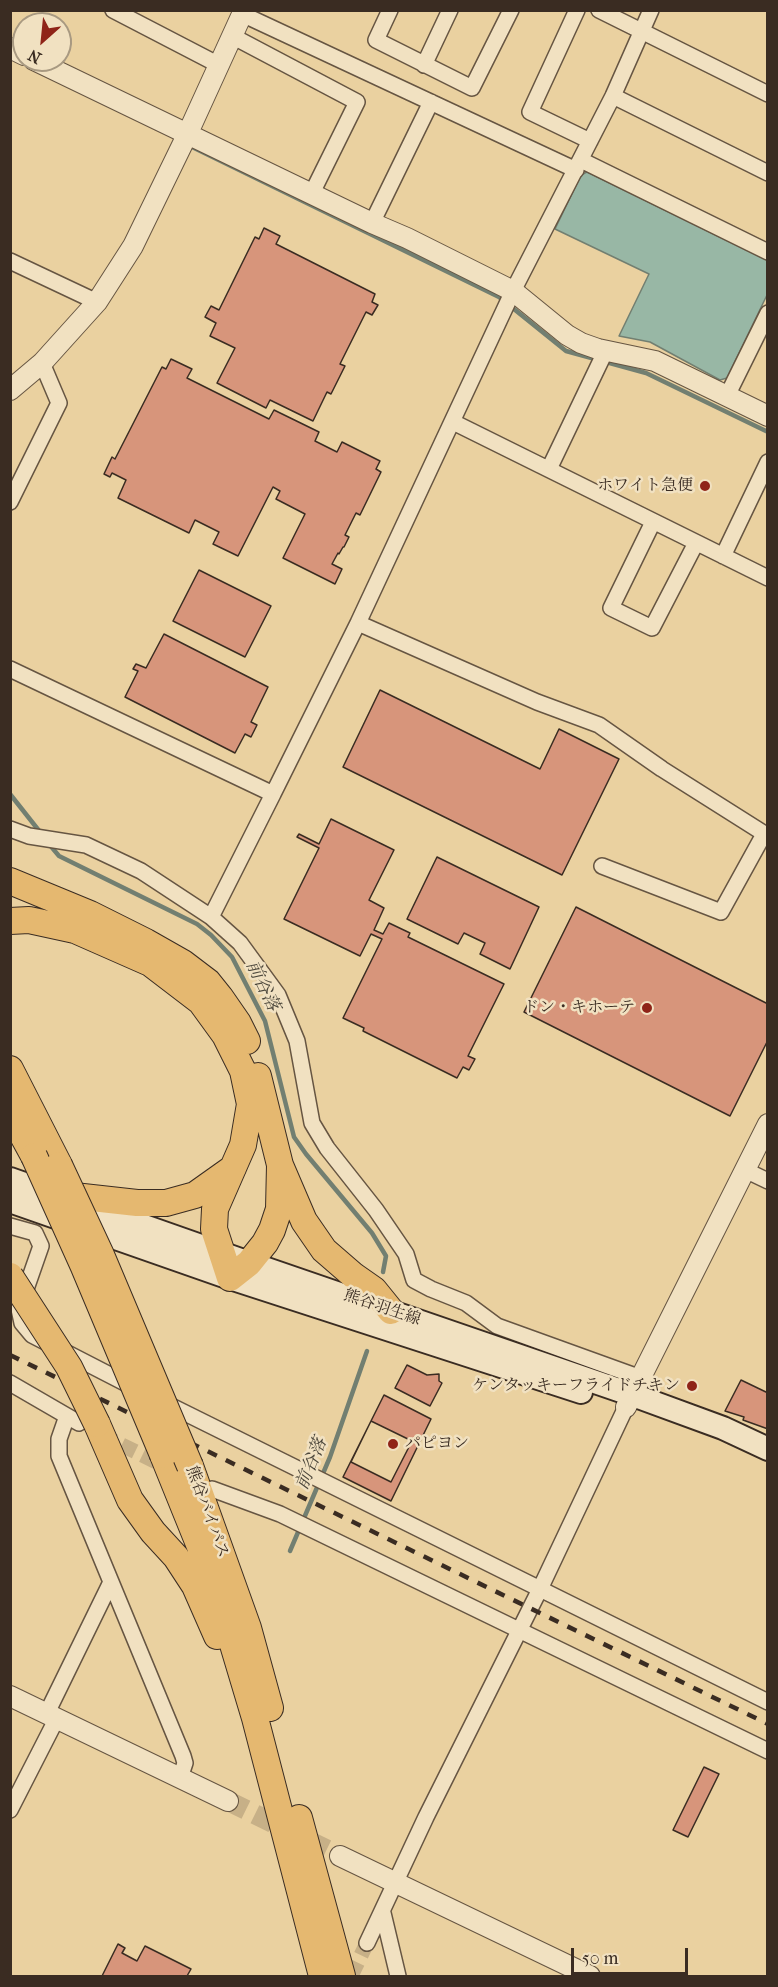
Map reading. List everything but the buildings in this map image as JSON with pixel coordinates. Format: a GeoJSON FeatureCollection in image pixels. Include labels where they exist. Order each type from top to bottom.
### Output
{"type":"FeatureCollection","features":[{"type":"Feature","properties":{"kind":"highway"},"geometry":{"type":"LineString","coordinates":[[10,881],[146,942],[183,963],[207,982],[238,1023],[249,1044],[265,1096],[280,1166],[304,1221],[324,1250],[374,1290],[391,1311]]}},
{"type":"Feature","properties":{"kind":"highway"},"geometry":{"type":"LineString","coordinates":[[10,921],[29,920],[75,930],[150,963],[201,1002],[225,1035],[243,1071],[250,1104],[243,1144],[215,1209],[214,1229],[220,1252],[239,1270],[265,1243],[272,1230],[279,1209],[280,1166]]}},
{"type":"Feature","properties":{"kind":"highway","name":"熊谷バイパス"},"geometry":{"type":"LineString","coordinates":[[10,1069],[59,1164],[101,1255],[190,1466],[248,1628],[342,1977]]}},
{"type":"Feature","properties":{"kind":"highway","name":"熊谷バイパス"},"geometry":{"type":"LineString","coordinates":[[10,1112],[34,1156],[84,1267],[214,1581],[255,1718],[322,1977]]}},
{"type":"Feature","properties":{"kind":"highway"},"geometry":{"type":"LineString","coordinates":[[56,1194],[137,1203],[166,1203],[195,1195],[233,1168]]}},
{"type":"Feature","properties":{"kind":"highway"},"geometry":{"type":"LineString","coordinates":[[10,1276],[69,1367],[81,1421],[130,1500],[153,1532],[176,1557],[195,1586],[255,1718]]}},
{"type":"Feature","properties":{"kind":"main road"},"geometry":{"type":"LineString","coordinates":[[10,1179],[220,1252]]}},
{"type":"Feature","properties":{"kind":"main road","name":"熊谷羽生線"},"geometry":{"type":"LineString","coordinates":[[10,1201],[633,1393]]}},
{"type":"Feature","properties":{"kind":"main road","name":"熊谷羽生線"},"geometry":{"type":"LineString","coordinates":[[239,1270],[391,1311],[633,1393],[721,1437],[760,1446]]}},
{"type":"Feature","properties":{"kind":"street"},"geometry":{"type":"LineString","coordinates":[[113,10],[219,65]]}},
{"type":"Feature","properties":{"kind":"street"},"geometry":{"type":"LineString","coordinates":[[390,10],[376,40],[471,88],[511,10]]}},
{"type":"Feature","properties":{"kind":"street"},"geometry":{"type":"LineString","coordinates":[[424,65],[450,10]]}},
{"type":"Feature","properties":{"kind":"street"},"geometry":{"type":"LineString","coordinates":[[577,10],[530,112],[590,141]]}},
{"type":"Feature","properties":{"kind":"street"},"geometry":{"type":"LineString","coordinates":[[598,10],[768,94]]}},
{"type":"Feature","properties":{"kind":"street"},"geometry":{"type":"LineString","coordinates":[[211,917],[358,622],[513,291],[613,96],[651,10]]}},
{"type":"Feature","properties":{"kind":"street"},"geometry":{"type":"LineString","coordinates":[[10,390],[42,363],[97,302],[133,246],[243,12],[431,102],[578,165],[768,252]]}},
{"type":"Feature","properties":{"kind":"street"},"geometry":{"type":"LineString","coordinates":[[232,36],[357,102],[312,193]]}},
{"type":"Feature","properties":{"kind":"street"},"geometry":{"type":"LineString","coordinates":[[56,72],[184,141],[312,193],[513,291],[567,335],[581,343],[655,361],[768,416]]}},
{"type":"Feature","properties":{"kind":"street"},"geometry":{"type":"LineString","coordinates":[[613,96],[768,173]]}},
{"type":"Feature","properties":{"kind":"street"},"geometry":{"type":"LineString","coordinates":[[372,223],[431,102]]}},
{"type":"Feature","properties":{"kind":"street"},"geometry":{"type":"LineString","coordinates":[[10,261],[97,302]]}},
{"type":"Feature","properties":{"kind":"street"},"geometry":{"type":"LineString","coordinates":[[727,396],[765,323]]}},
{"type":"Feature","properties":{"kind":"street"},"geometry":{"type":"LineString","coordinates":[[549,469],[606,350]]}},
{"type":"Feature","properties":{"kind":"street"},"geometry":{"type":"LineString","coordinates":[[10,502],[59,403],[42,363]]}},
{"type":"Feature","properties":{"kind":"street"},"geometry":{"type":"LineString","coordinates":[[453,422],[768,578]]}},
{"type":"Feature","properties":{"kind":"street"},"geometry":{"type":"LineString","coordinates":[[723,556],[768,462]]}},
{"type":"Feature","properties":{"kind":"street"},"geometry":{"type":"LineString","coordinates":[[653,522],[611,608],[652,628],[696,543]]}},
{"type":"Feature","properties":{"kind":"street"},"geometry":{"type":"LineString","coordinates":[[358,622],[537,702],[599,725],[662,769],[766,835],[721,912],[602,866]]}},
{"type":"Feature","properties":{"kind":"street"},"geometry":{"type":"LineString","coordinates":[[10,669],[273,794]]}},
{"type":"Feature","properties":{"kind":"street"},"geometry":{"type":"LineString","coordinates":[[10,829],[29,836],[86,845],[141,871],[211,917],[240,943],[278,995],[297,1041],[312,1123],[327,1148],[376,1210],[406,1254],[414,1280],[466,1303],[497,1326],[633,1393]]}},
{"type":"Feature","properties":{"kind":"street"},"geometry":{"type":"LineString","coordinates":[[367,1943],[633,1393],[768,1124]]}},
{"type":"Feature","properties":{"kind":"street"},"geometry":{"type":"LineString","coordinates":[[745,1170],[768,1181]]}},
{"type":"Feature","properties":{"kind":"street"},"geometry":{"type":"LineString","coordinates":[[10,1226],[34,1233],[41,1246],[19,1309],[22,1323],[32,1335],[768,1702]]}},
{"type":"Feature","properties":{"kind":"street"},"geometry":{"type":"LineString","coordinates":[[10,1383],[81,1421],[59,1439],[59,1456],[183,1756],[185,1764],[180,1778]]}},
{"type":"Feature","properties":{"kind":"street"},"geometry":{"type":"LineString","coordinates":[[212,1489],[280,1514],[768,1750]]}},
{"type":"Feature","properties":{"kind":"street"},"geometry":{"type":"LineString","coordinates":[[10,1810],[111,1582]]}},
{"type":"Feature","properties":{"kind":"street"},"geometry":{"type":"LineString","coordinates":[[10,1696],[228,1801]]}},
{"type":"Feature","properties":{"kind":"street"},"geometry":{"type":"LineString","coordinates":[[340,1856],[590,1977]]}},
{"type":"Feature","properties":{"kind":"street"},"geometry":{"type":"LineString","coordinates":[[383,1913],[398,1977]]}},
{"type":"Feature","properties":{"kind":"shaded area"},"geometry":{"type":"Polygon","coordinates":[[[587,172],[767,260],[767,295],[727,378],[720,380],[650,342],[619,336],[649,274],[555,229],[581,175],[587,172]]]}},
{"type":"Feature","properties":{"kind":"waterway"},"geometry":{"type":"LineString","coordinates":[[188,145],[499,297],[566,351],[646,373],[768,432]]}},
{"type":"Feature","properties":{"kind":"waterway","name":"前谷落"},"geometry":{"type":"LineString","coordinates":[[10,794],[40,832]]}},
{"type":"Feature","properties":{"kind":"waterway","name":"前谷落"},"geometry":{"type":"LineString","coordinates":[[49,844],[59,856],[197,924],[232,957],[265,1021],[294,1137],[372,1233],[386,1256],[383,1272]]}},
{"type":"Feature","properties":{"kind":"waterway","name":"前谷落"},"geometry":{"type":"LineString","coordinates":[[290,1551],[330,1457],[367,1351]]}},
{"type":"Feature","properties":{"kind":"tunnel"},"geometry":{"type":"LineString","coordinates":[[101,1435],[169,1468]]}},
{"type":"Feature","properties":{"kind":"tunnel"},"geometry":{"type":"LineString","coordinates":[[228,1801],[340,1856]]}},
{"type":"Feature","properties":{"kind":"tunnel"},"geometry":{"type":"LineString","coordinates":[[351,1976],[367,1943]]}},
{"type":"Feature","properties":{"kind":"railway"},"geometry":{"type":"LineString","coordinates":[[10,1355],[768,1724]]}},
{"type":"Feature","properties":{"kind":"place","name":"ホワイト急便"},"geometry":{"type":"Point","coordinates":[705,486]}},
{"type":"Feature","properties":{"kind":"place","name":"ドン・キホーテ"},"geometry":{"type":"Point","coordinates":[647,1008]}},
{"type":"Feature","properties":{"kind":"place","name":"ケンタッキーフライドチキン"},"geometry":{"type":"Point","coordinates":[692,1386]}},
{"type":"Feature","properties":{"kind":"place","name":"パピヨン"},"geometry":{"type":"Point","coordinates":[393,1444]}}]}
